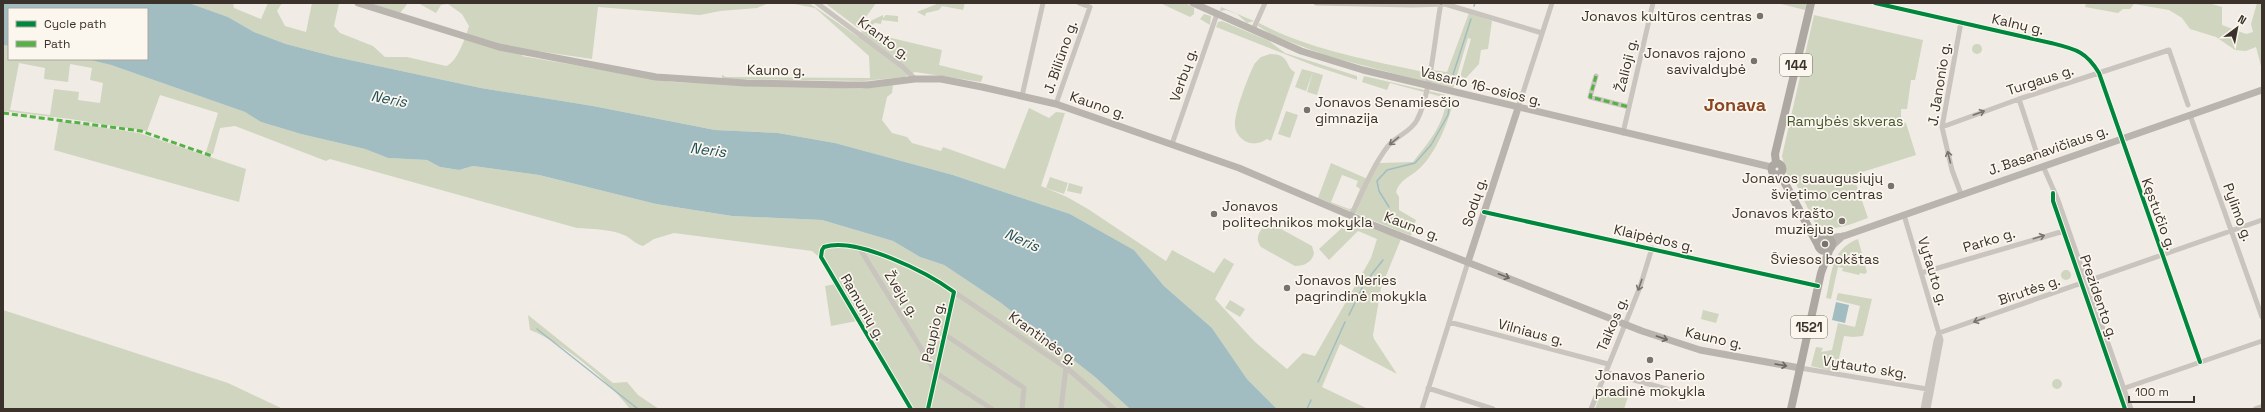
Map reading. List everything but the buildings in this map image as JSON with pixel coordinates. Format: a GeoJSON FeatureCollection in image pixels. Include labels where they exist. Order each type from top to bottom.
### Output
{"type":"FeatureCollection","features":[{"type":"Feature","properties":{"kind":"main road","name":"Kauno g."},"geometry":{"type":"LineString","coordinates":[[358,3],[499,48],[656,77],[746,83],[848,85],[867,85],[914,79],[956,81],[1056,104],[1246,171],[1351,216],[1625,325],[1700,350],[1800,368]]}},
{"type":"Feature","properties":{"kind":"main road","name":"Vasario 16-osios g."},"geometry":{"type":"LineString","coordinates":[[1193,3],[1253,30],[1326,59],[1427,86],[1622,133],[1774,165]]}},
{"type":"Feature","properties":{"kind":"main road","name":"144"},"geometry":{"type":"LineString","coordinates":[[1774,165],[1775,154],[1811,3]]}},
{"type":"Feature","properties":{"kind":"main road","name":"J. Basanavičiaus g."},"geometry":{"type":"LineString","coordinates":[[1827,237],[1844,236],[2262,90]]}},
{"type":"Feature","properties":{"kind":"main road","name":"Sodų g."},"geometry":{"type":"LineString","coordinates":[[1468,262],[1518,108]]}},
{"type":"Feature","properties":{"kind":"main road"},"geometry":{"type":"LineString","coordinates":[[1774,165],[1773,172],[1780,174],[1819,247],[1824,252],[1831,248],[1832,242],[1827,237],[1808,226]]}},
{"type":"Feature","properties":{"kind":"main road","name":"J. Basanavičiaus g."},"geometry":{"type":"LineString","coordinates":[[1831,248],[1844,236]]}},
{"type":"Feature","properties":{"kind":"main road"},"geometry":{"type":"LineString","coordinates":[[1819,247],[1820,239],[1827,237]]}},
{"type":"Feature","properties":{"kind":"main road","name":"1521"},"geometry":{"type":"LineString","coordinates":[[1819,247],[1821,273]]}},
{"type":"Feature","properties":{"kind":"main road","name":"1521"},"geometry":{"type":"LineString","coordinates":[[1791,409],[1821,273],[1831,248]]}},
{"type":"Feature","properties":{"kind":"street","name":"Kranto g."},"geometry":{"type":"LineString","coordinates":[[817,3],[903,67],[914,79]]}},
{"type":"Feature","properties":{"kind":"street"},"geometry":{"type":"LineString","coordinates":[[1022,96],[1044,3]]}},
{"type":"Feature","properties":{"kind":"street","name":"J. Biliūno g."},"geometry":{"type":"LineString","coordinates":[[1056,104],[1090,7],[1079,3]]}},
{"type":"Feature","properties":{"kind":"street"},"geometry":{"type":"LineString","coordinates":[[1253,30],[1265,3]]}},
{"type":"Feature","properties":{"kind":"street"},"geometry":{"type":"LineString","coordinates":[[1316,3],[1450,4],[1542,33]]}},
{"type":"Feature","properties":{"kind":"street"},"geometry":{"type":"LineString","coordinates":[[1351,216],[1373,169],[1388,145],[1412,126],[1417,120],[1427,86],[1441,3]]}},
{"type":"Feature","properties":{"kind":"street","name":"Sodų g."},"geometry":{"type":"LineString","coordinates":[[1518,108],[1552,3]]}},
{"type":"Feature","properties":{"kind":"street","name":"Žalioji g."},"geometry":{"type":"LineString","coordinates":[[1622,133],[1653,3]]}},
{"type":"Feature","properties":{"kind":"street","name":"Kalnų g."},"geometry":{"type":"LineString","coordinates":[[1875,3],[2072,48],[2091,60],[2099,73]]}},
{"type":"Feature","properties":{"kind":"street","name":"Verbų g."},"geometry":{"type":"LineString","coordinates":[[1172,144],[1217,14]]}},
{"type":"Feature","properties":{"kind":"street","name":"J. Janonio g."},"geometry":{"type":"LineString","coordinates":[[1961,22],[1942,127],[1952,170],[1961,194]]}},
{"type":"Feature","properties":{"kind":"street","name":"Turgaus g."},"geometry":{"type":"LineString","coordinates":[[1942,127],[2019,99],[2169,50],[2188,105]]}},
{"type":"Feature","properties":{"kind":"street","name":"Kęstučio g."},"geometry":{"type":"LineString","coordinates":[[2099,73],[2200,362]]}},
{"type":"Feature","properties":{"kind":"street"},"geometry":{"type":"LineString","coordinates":[[1596,76],[1590,97],[1629,107]]}},
{"type":"Feature","properties":{"kind":"street"},"geometry":{"type":"LineString","coordinates":[[2019,99],[2037,154]]}},
{"type":"Feature","properties":{"kind":"street","name":"Pylimo g."},"geometry":{"type":"LineString","coordinates":[[2190,115],[2262,317]]}},
{"type":"Feature","properties":{"kind":"street","name":"Prezidento g."},"geometry":{"type":"LineString","coordinates":[[2043,166],[2053,193],[2058,200],[2084,283]]}},
{"type":"Feature","properties":{"kind":"street","name":"Prezidento g."},"geometry":{"type":"LineString","coordinates":[[2053,193],[2053,201],[2084,283],[2121,389],[2131,409]]}},
{"type":"Feature","properties":{"kind":"street","name":"Klaipėdos g."},"geometry":{"type":"LineString","coordinates":[[1484,212],[1818,286]]}},
{"type":"Feature","properties":{"kind":"street","name":"Vytauto g."},"geometry":{"type":"LineString","coordinates":[[1904,215],[1941,340],[1928,409]]}},
{"type":"Feature","properties":{"kind":"street","name":"Birutės g."},"geometry":{"type":"LineString","coordinates":[[1939,334],[2262,220]]}},
{"type":"Feature","properties":{"kind":"street","name":"Parko g."},"geometry":{"type":"LineString","coordinates":[[1921,273],[2064,231]]}},
{"type":"Feature","properties":{"kind":"street","name":"Ramunių g."},"geometry":{"type":"LineString","coordinates":[[860,249],[828,246],[822,250],[821,257],[911,409]]}},
{"type":"Feature","properties":{"kind":"street","name":"Taikos g."},"geometry":{"type":"LineString","coordinates":[[1592,409],[1608,364],[1625,325],[1652,248]]}},
{"type":"Feature","properties":{"kind":"street","name":"Paupio g."},"geometry":{"type":"LineString","coordinates":[[860,249],[899,261],[924,273],[954,292],[928,409]]}},
{"type":"Feature","properties":{"kind":"street","name":"Žvejų g."},"geometry":{"type":"LineString","coordinates":[[860,249],[936,373]]}},
{"type":"Feature","properties":{"kind":"street","name":"Sodų g."},"geometry":{"type":"LineString","coordinates":[[1422,409],[1468,262]]}},
{"type":"Feature","properties":{"kind":"street","name":"Krantinės g."},"geometry":{"type":"LineString","coordinates":[[954,292],[1066,368],[1114,409]]}},
{"type":"Feature","properties":{"kind":"street","name":"Vilniaus g."},"geometry":{"type":"LineString","coordinates":[[1449,322],[1608,364]]}},
{"type":"Feature","properties":{"kind":"street"},"geometry":{"type":"LineString","coordinates":[[944,334],[1024,388],[1022,409]]}},
{"type":"Feature","properties":{"kind":"street"},"geometry":{"type":"LineString","coordinates":[[1923,409],[1936,341],[1939,334]]}},
{"type":"Feature","properties":{"kind":"street"},"geometry":{"type":"LineString","coordinates":[[2121,389],[2262,341]]}},
{"type":"Feature","properties":{"kind":"street"},"geometry":{"type":"LineString","coordinates":[[1061,409],[1066,368]]}},
{"type":"Feature","properties":{"kind":"street","name":"Vytauto skg."},"geometry":{"type":"LineString","coordinates":[[1800,368],[1927,389]]}},
{"type":"Feature","properties":{"kind":"street"},"geometry":{"type":"LineString","coordinates":[[1605,372],[1681,393]]}},
{"type":"Feature","properties":{"kind":"street"},"geometry":{"type":"LineString","coordinates":[[936,373],[992,409]]}},
{"type":"Feature","properties":{"kind":"street"},"geometry":{"type":"LineString","coordinates":[[1428,388],[1493,409]]}},
{"type":"Feature","properties":{"kind":"street","name":"Prezidento g."},"geometry":{"type":"LineString","coordinates":[[2121,389],[2125,409]]}},
{"type":"Feature","properties":{"kind":"street"},"geometry":{"type":"LineString","coordinates":[[1103,409],[1104,402]]}},
{"type":"Feature","properties":{"kind":"street"},"geometry":{"type":"LineString","coordinates":[[2256,409],[2262,407]]}},
{"type":"Feature","properties":{"kind":"green space"},"geometry":{"type":"Polygon","coordinates":[[[189,3],[233,3],[234,8],[261,19],[268,3],[282,3],[277,11],[285,26],[306,32],[312,3],[339,3],[334,26],[340,33],[373,46],[385,57],[407,57],[446,66],[454,60],[457,55],[469,26],[462,14],[448,4],[441,5],[436,13],[418,3],[769,3],[757,8],[720,11],[700,15],[598,7],[592,59],[524,49],[522,56],[672,82],[860,89],[893,85],[892,93],[887,97],[882,120],[892,133],[907,137],[912,143],[941,151],[943,147],[1005,169],[1029,108],[1049,118],[1056,112],[1065,113],[1041,186],[1067,197],[1088,209],[1166,261],[1172,250],[1214,273],[1224,258],[1234,264],[1215,299],[1255,342],[1287,369],[1303,353],[1315,356],[1371,258],[1377,239],[1358,231],[1329,260],[1319,249],[1346,224],[1348,220],[1401,239],[1381,288],[1373,335],[1374,339],[1397,374],[1340,344],[1322,387],[1368,409],[1277,409],[1247,379],[1212,328],[1164,286],[1134,250],[1070,214],[953,175],[835,143],[778,133],[715,130],[593,106],[481,88],[336,57],[286,44],[254,32],[228,17],[189,3]]]}},
{"type":"Feature","properties":{"kind":"green space"},"geometry":{"type":"Polygon","coordinates":[[[367,3],[408,3],[400,13],[367,3]]]}},
{"type":"Feature","properties":{"kind":"green space"},"geometry":{"type":"Polygon","coordinates":[[[789,3],[809,3],[858,37],[862,31],[942,50],[939,65],[983,76],[981,82],[915,72],[904,77],[864,81],[722,79],[722,75],[726,77],[870,78],[869,56],[815,8],[789,3]]]}},
{"type":"Feature","properties":{"kind":"green space"},"geometry":{"type":"Polygon","coordinates":[[[825,3],[876,3],[858,28],[825,3]]]}},
{"type":"Feature","properties":{"kind":"green space"},"geometry":{"type":"Polygon","coordinates":[[[939,3],[965,3],[963,10],[942,6],[939,10],[926,13],[925,16],[917,12],[939,3]]]}},
{"type":"Feature","properties":{"kind":"green space"},"geometry":{"type":"Polygon","coordinates":[[[1160,3],[1186,3],[1194,8],[1194,14],[1190,17],[1160,3]]]}},
{"type":"Feature","properties":{"kind":"green space"},"geometry":{"type":"Polygon","coordinates":[[[1777,3],[1807,3],[1805,10],[1777,3]]]}},
{"type":"Feature","properties":{"kind":"green space"},"geometry":{"type":"Polygon","coordinates":[[[2086,3],[2209,3],[2222,7],[2222,25],[2246,34],[2253,32],[2251,24],[2257,3],[2262,3],[2262,70],[2256,47],[2246,51],[2235,50],[2216,37],[2190,29],[2182,18],[2169,10],[2134,4],[2130,9],[2123,9],[2118,13],[2085,7],[2086,3]]]}},
{"type":"Feature","properties":{"kind":"green space"},"geometry":{"type":"Polygon","coordinates":[[[1221,7],[1254,21],[1247,23],[1237,14],[1226,10],[1220,11],[1221,7]]]}},
{"type":"Feature","properties":{"kind":"green space"},"geometry":{"type":"Polygon","coordinates":[[[1469,13],[1492,21],[1488,49],[1481,50],[1479,64],[1466,78],[1460,77],[1471,39],[1468,38],[1453,89],[1327,56],[1272,35],[1258,26],[1259,23],[1298,40],[1340,53],[1423,72],[1432,70],[1447,72],[1469,13]]]}},
{"type":"Feature","properties":{"kind":"green space"},"geometry":{"type":"Polygon","coordinates":[[[1204,14],[1211,16],[1210,25],[1200,19],[1204,14]]]}},
{"type":"Feature","properties":{"kind":"green space"},"geometry":{"type":"Polygon","coordinates":[[[883,15],[883,18],[886,15],[898,16],[898,22],[882,20],[881,24],[875,23],[870,27],[866,23],[883,15]]]}},
{"type":"Feature","properties":{"kind":"green space","name":"Ramybės skveras"},"geometry":{"type":"Polygon","coordinates":[[[1814,15],[1923,40],[1915,80],[1911,80],[1907,109],[1901,109],[1901,122],[1906,123],[1916,155],[1853,175],[1868,218],[1834,228],[1828,228],[1815,223],[1794,180],[1787,176],[1782,156],[1814,15]]]}},
{"type":"Feature","properties":{"kind":"green space"},"geometry":{"type":"Polygon","coordinates":[[[1222,21],[1269,41],[1285,53],[1357,76],[1357,80],[1315,66],[1216,27],[1218,22],[1222,21]]]}},
{"type":"Feature","properties":{"kind":"green space"},"geometry":{"type":"Polygon","coordinates":[[[1975,44],[1979,44],[1981,45],[1981,53],[1975,54],[1972,51],[1972,47],[1975,44]]]}},
{"type":"Feature","properties":{"kind":"green space"},"geometry":{"type":"Polygon","coordinates":[[[3,45],[8,46],[8,60],[90,60],[111,65],[245,112],[261,122],[301,134],[365,149],[388,158],[427,160],[440,167],[459,170],[473,166],[539,175],[656,204],[732,216],[822,220],[893,241],[920,257],[944,265],[1001,303],[1095,377],[1130,409],[908,409],[857,321],[831,326],[825,286],[835,284],[818,256],[812,251],[674,233],[654,239],[643,246],[619,233],[577,228],[330,159],[326,161],[235,126],[220,128],[213,154],[206,152],[218,113],[160,95],[147,131],[70,119],[3,111],[3,45]],[[19,63],[10,110],[50,115],[54,89],[79,92],[78,100],[100,103],[103,83],[90,80],[92,68],[70,64],[68,82],[44,79],[45,68],[19,63]]]}},
{"type":"Feature","properties":{"kind":"green space"},"geometry":{"type":"Polygon","coordinates":[[[1270,54],[1281,56],[1295,72],[1271,141],[1267,139],[1262,142],[1250,143],[1238,135],[1235,119],[1239,103],[1255,63],[1261,57],[1270,54]]]}},
{"type":"Feature","properties":{"kind":"green space"},"geometry":{"type":"Polygon","coordinates":[[[1302,69],[1313,72],[1306,91],[1295,87],[1302,69]]]}},
{"type":"Feature","properties":{"kind":"green space"},"geometry":{"type":"Polygon","coordinates":[[[1313,72],[1323,75],[1317,95],[1307,92],[1313,72]]]}},
{"type":"Feature","properties":{"kind":"green space"},"geometry":{"type":"Polygon","coordinates":[[[1364,76],[1446,95],[1446,98],[1390,83],[1387,90],[1362,82],[1364,76]]]}},
{"type":"Feature","properties":{"kind":"green space"},"geometry":{"type":"Polygon","coordinates":[[[1446,98],[1454,99],[1445,127],[1431,154],[1426,162],[1417,171],[1400,184],[1396,192],[1399,197],[1399,210],[1416,220],[1411,236],[1318,198],[1331,163],[1370,180],[1379,163],[1413,162],[1435,133],[1443,116],[1446,98]],[[1342,175],[1331,202],[1349,209],[1352,208],[1360,189],[1356,186],[1358,181],[1342,175]]]}},
{"type":"Feature","properties":{"kind":"green space"},"geometry":{"type":"Polygon","coordinates":[[[1286,111],[1298,115],[1290,138],[1278,134],[1286,111]]]}},
{"type":"Feature","properties":{"kind":"green space"},"geometry":{"type":"Polygon","coordinates":[[[59,121],[139,133],[246,169],[239,202],[54,150],[59,121]]]}},
{"type":"Feature","properties":{"kind":"green space"},"geometry":{"type":"Polygon","coordinates":[[[1050,177],[1068,183],[1064,194],[1046,188],[1050,177]]]}},
{"type":"Feature","properties":{"kind":"green space"},"geometry":{"type":"Polygon","coordinates":[[[1069,183],[1083,187],[1081,194],[1067,191],[1069,183]]]}},
{"type":"Feature","properties":{"kind":"green space"},"geometry":{"type":"Polygon","coordinates":[[[1272,224],[1312,246],[1314,253],[1310,261],[1302,265],[1295,266],[1261,247],[1258,241],[1260,231],[1264,226],[1272,224]]]}},
{"type":"Feature","properties":{"kind":"green space"},"geometry":{"type":"Polygon","coordinates":[[[1858,239],[1867,272],[1865,274],[1860,273],[1859,275],[1842,271],[1843,268],[1838,267],[1831,299],[1826,298],[1834,263],[1838,255],[1849,243],[1858,239]]]}},
{"type":"Feature","properties":{"kind":"green space"},"geometry":{"type":"Polygon","coordinates":[[[2066,270],[2071,275],[2066,280],[2061,275],[2066,270]]]}},
{"type":"Feature","properties":{"kind":"green space"},"geometry":{"type":"Polygon","coordinates":[[[1838,293],[1872,299],[1863,336],[1844,336],[1836,372],[1811,366],[1816,347],[1823,348],[1821,352],[1832,350],[1838,323],[1855,327],[1860,306],[1836,300],[1838,293]]]}},
{"type":"Feature","properties":{"kind":"green space"},"geometry":{"type":"Polygon","coordinates":[[[1230,300],[1245,309],[1240,317],[1225,308],[1230,300]]]}},
{"type":"Feature","properties":{"kind":"green space"},"geometry":{"type":"Polygon","coordinates":[[[3,310],[228,383],[283,409],[3,409],[3,310]]]}},
{"type":"Feature","properties":{"kind":"green space"},"geometry":{"type":"Polygon","coordinates":[[[1703,310],[1719,314],[1716,323],[1701,319],[1703,310]]]}},
{"type":"Feature","properties":{"kind":"green space"},"geometry":{"type":"Polygon","coordinates":[[[528,315],[613,383],[627,382],[638,395],[659,409],[630,409],[610,386],[571,353],[530,330],[528,315]]]}},
{"type":"Feature","properties":{"kind":"green space"},"geometry":{"type":"Polygon","coordinates":[[[2057,379],[2062,384],[2057,389],[2052,384],[2057,379]]]}},
{"type":"Feature","properties":{"kind":"green space"},"geometry":{"type":"Polygon","coordinates":[[[1603,387],[1629,394],[1624,409],[1595,409],[1603,387]]]}},
{"type":"Feature","properties":{"kind":"water","name":"Neris"},"geometry":{"type":"Polygon","coordinates":[[[3,3],[189,3],[228,17],[254,32],[286,44],[336,57],[481,88],[593,106],[715,130],[778,133],[835,143],[953,175],[1070,214],[1134,250],[1164,286],[1212,328],[1247,379],[1277,409],[1130,409],[1095,377],[1001,303],[944,265],[920,257],[893,241],[822,220],[732,216],[656,204],[539,175],[473,166],[459,170],[440,167],[427,160],[388,158],[365,149],[301,134],[261,122],[245,112],[111,65],[90,60],[148,60],[148,8],[8,8],[8,46],[3,45],[3,3]]]}},
{"type":"Feature","properties":{"kind":"water"},"geometry":{"type":"Polygon","coordinates":[[[1836,302],[1849,305],[1845,323],[1832,320],[1836,302]]]}},
{"type":"Feature","properties":{"kind":"waterway"},"geometry":{"type":"LineString","coordinates":[[1451,81],[1471,19]]}},
{"type":"Feature","properties":{"kind":"waterway"},"geometry":{"type":"LineString","coordinates":[[1389,207],[1379,191],[1377,181],[1387,170],[1415,163],[1431,145],[1448,115],[1450,100]]}},
{"type":"Feature","properties":{"kind":"waterway"},"geometry":{"type":"LineString","coordinates":[[1349,315],[1364,284],[1383,260]]}},
{"type":"Feature","properties":{"kind":"waterway"},"geometry":{"type":"LineString","coordinates":[[1318,382],[1345,322]]}},
{"type":"Feature","properties":{"kind":"waterway"},"geometry":{"type":"LineString","coordinates":[[537,329],[638,409]]}},
{"type":"Feature","properties":{"kind":"waterway"},"geometry":{"type":"LineString","coordinates":[[1307,409],[1311,400]]}},
{"type":"Feature","properties":{"kind":"marked path"},"geometry":{"type":"LineString","coordinates":[[1596,76],[1590,97],[1629,107]]}},
{"type":"Feature","properties":{"kind":"marked path"},"geometry":{"type":"LineString","coordinates":[[3,113],[141,131],[212,156]]}},
{"type":"Feature","properties":{"kind":"cycle path"},"geometry":{"type":"LineString","coordinates":[[1875,3],[2059,45],[2073,49],[2084,55],[2089,60],[2099,73],[2200,362]]}},
{"type":"Feature","properties":{"kind":"cycle path"},"geometry":{"type":"LineString","coordinates":[[2053,193],[2053,201],[2125,409]]}},
{"type":"Feature","properties":{"kind":"cycle path"},"geometry":{"type":"LineString","coordinates":[[1484,212],[1818,286]]}},
{"type":"Feature","properties":{"kind":"cycle path"},"geometry":{"type":"LineString","coordinates":[[911,409],[821,257],[824,247],[838,245],[872,251],[927,275],[954,292],[928,409]]}},
{"type":"Feature","properties":{"kind":"place","name":"Jonavos kultūros centras"},"geometry":{"type":"Point","coordinates":[1760,16]}},
{"type":"Feature","properties":{"kind":"place","name":"Jonavos rajono savivaldybė"},"geometry":{"type":"Point","coordinates":[1754,61]}},
{"type":"Feature","properties":{"kind":"place","name":"Jonavos Senamiesčio gimnazija"},"geometry":{"type":"Point","coordinates":[1307,110]}},
{"type":"Feature","properties":{"kind":"place","name":"Jonavos suaugusiųjų švietimo centras"},"geometry":{"type":"Point","coordinates":[1891,186]}},
{"type":"Feature","properties":{"kind":"place","name":"Jonavos politechnikos mokykla"},"geometry":{"type":"Point","coordinates":[1214,214]}},
{"type":"Feature","properties":{"kind":"place","name":"Jonavos krašto muziejus"},"geometry":{"type":"Point","coordinates":[1842,221]}},
{"type":"Feature","properties":{"kind":"place","name":"Šviesos bokštas"},"geometry":{"type":"Point","coordinates":[1825,244]}},
{"type":"Feature","properties":{"kind":"place","name":"Jonavos Neries pagrindinė mokykla"},"geometry":{"type":"Point","coordinates":[1287,288]}},
{"type":"Feature","properties":{"kind":"place","name":"Jonavos Panerio pradinė mokykla"},"geometry":{"type":"Point","coordinates":[1650,360]}},
{"type":"Feature","properties":{"kind":"district","name":"Jonava"},"geometry":{"type":"Point","coordinates":[1735,105]}}]}
